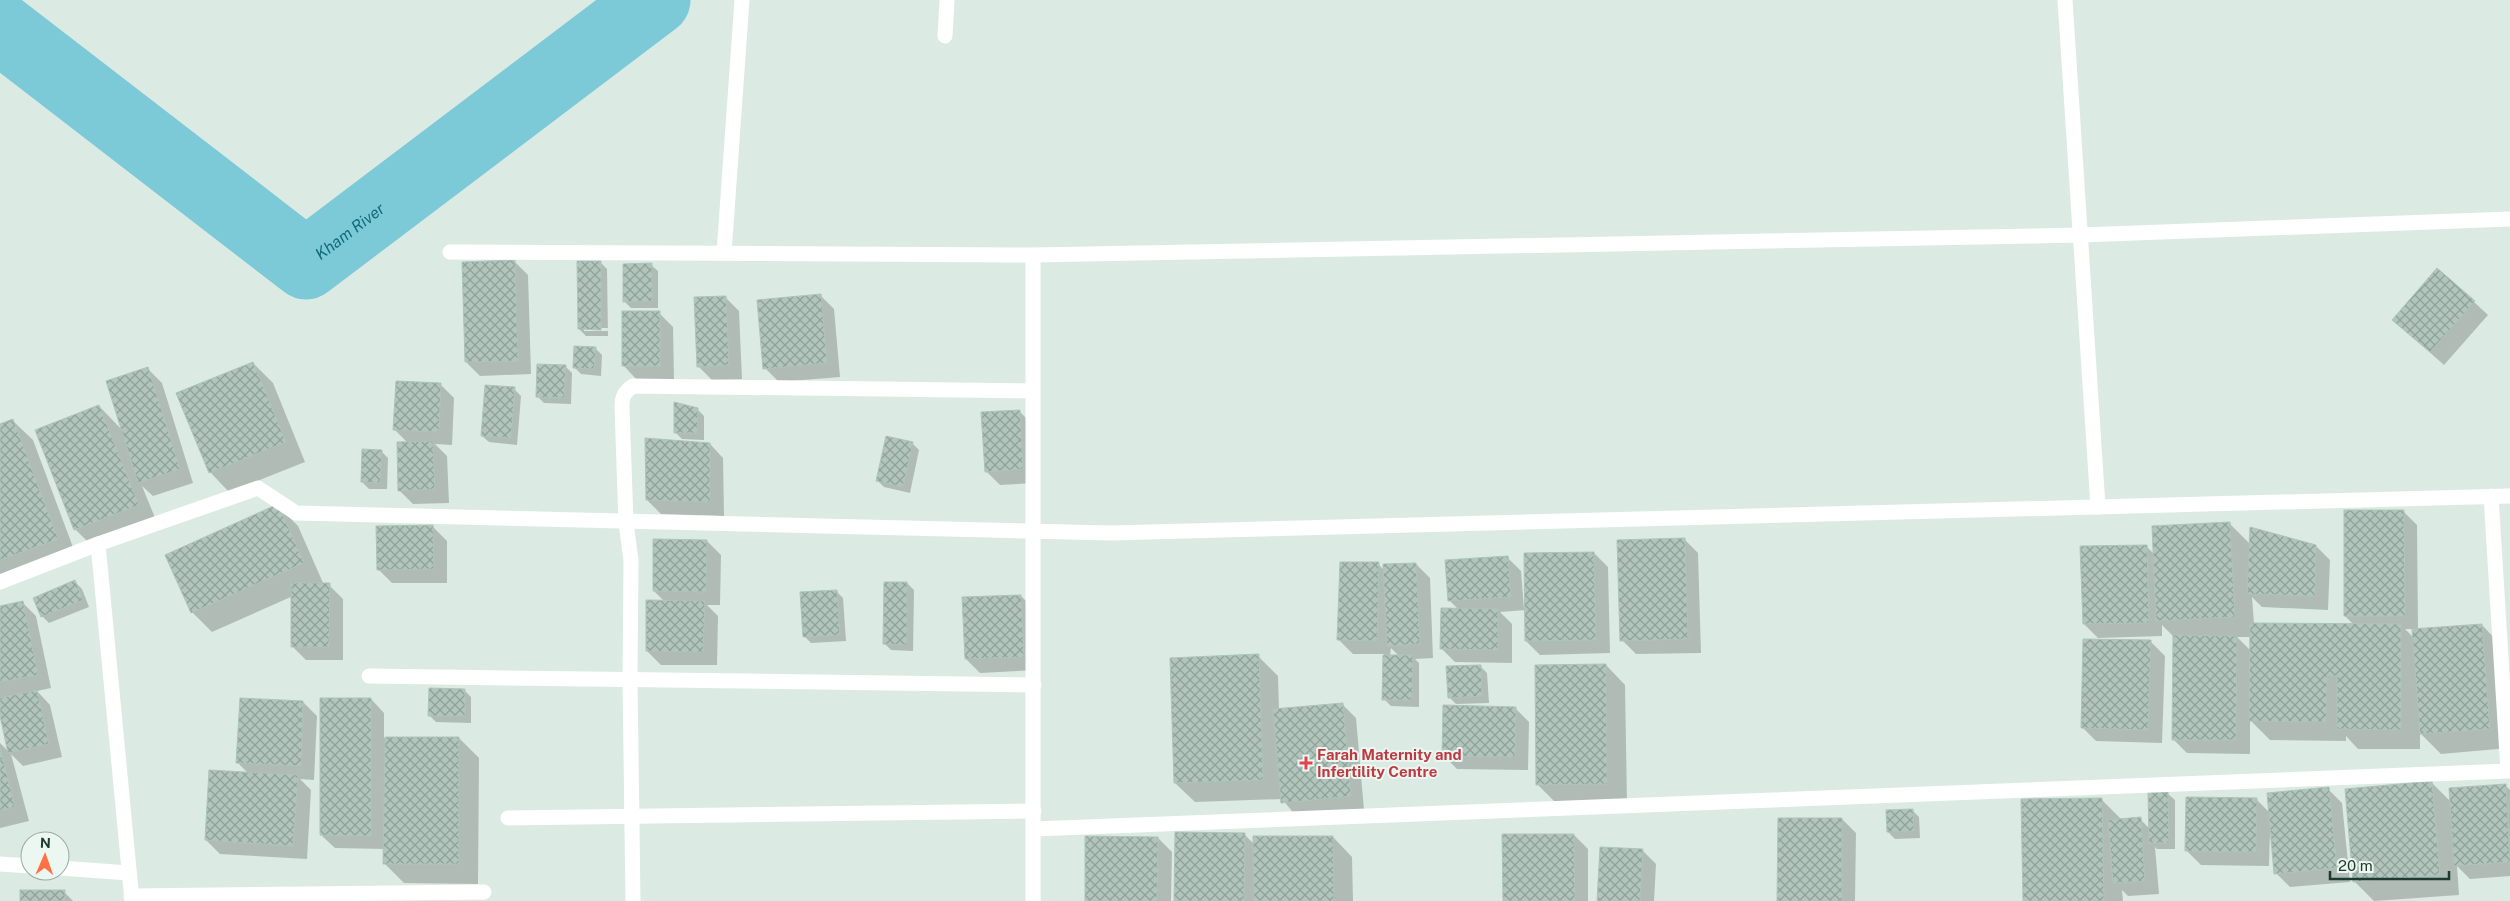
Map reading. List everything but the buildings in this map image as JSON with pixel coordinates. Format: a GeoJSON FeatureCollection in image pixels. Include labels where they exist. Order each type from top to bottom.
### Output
{"type":"FeatureCollection","features":[{"type":"Feature","properties":{"kind":"street"},"geometry":{"type":"LineString","coordinates":[[724,253],[742,0]]}},
{"type":"Feature","properties":{"kind":"street"},"geometry":{"type":"LineString","coordinates":[[945,36],[947,0]]}},
{"type":"Feature","properties":{"kind":"street"},"geometry":{"type":"LineString","coordinates":[[2065,0],[2082,235],[2098,507]]}},
{"type":"Feature","properties":{"kind":"street"},"geometry":{"type":"LineString","coordinates":[[450,252],[1032,255],[2082,235],[2510,219]]}},
{"type":"Feature","properties":{"kind":"street"},"geometry":{"type":"LineString","coordinates":[[1032,255],[1034,531],[1033,901]]}},
{"type":"Feature","properties":{"kind":"street"},"geometry":{"type":"LineString","coordinates":[[634,901],[630,680],[631,560],[626,523],[622,398],[626,391],[633,386],[1033,390]]}},
{"type":"Feature","properties":{"kind":"street"},"geometry":{"type":"LineString","coordinates":[[0,582],[98,544],[258,488],[296,513],[626,523],[1111,533],[2510,496]]}},
{"type":"Feature","properties":{"kind":"street"},"geometry":{"type":"LineString","coordinates":[[1034,829],[2508,771],[2491,496]]}},
{"type":"Feature","properties":{"kind":"street"},"geometry":{"type":"LineString","coordinates":[[98,544],[132,898],[484,892]]}},
{"type":"Feature","properties":{"kind":"street"},"geometry":{"type":"LineString","coordinates":[[369,676],[1034,684]]}},
{"type":"Feature","properties":{"kind":"street"},"geometry":{"type":"LineString","coordinates":[[508,818],[1034,811]]}},
{"type":"Feature","properties":{"kind":"street"},"geometry":{"type":"LineString","coordinates":[[0,864],[20,865]]}},
{"type":"Feature","properties":{"kind":"street"},"geometry":{"type":"LineString","coordinates":[[70,869],[129,873]]}},
{"type":"Feature","properties":{"kind":"waterway","name":"Kham River"},"geometry":{"type":"LineString","coordinates":[[0,28],[306,264],[655,0]]}},
{"type":"Feature","properties":{"kind":"place","name":"Farah Maternity and Infertility Centre"},"geometry":{"type":"Point","coordinates":[1306,763]}}]}
